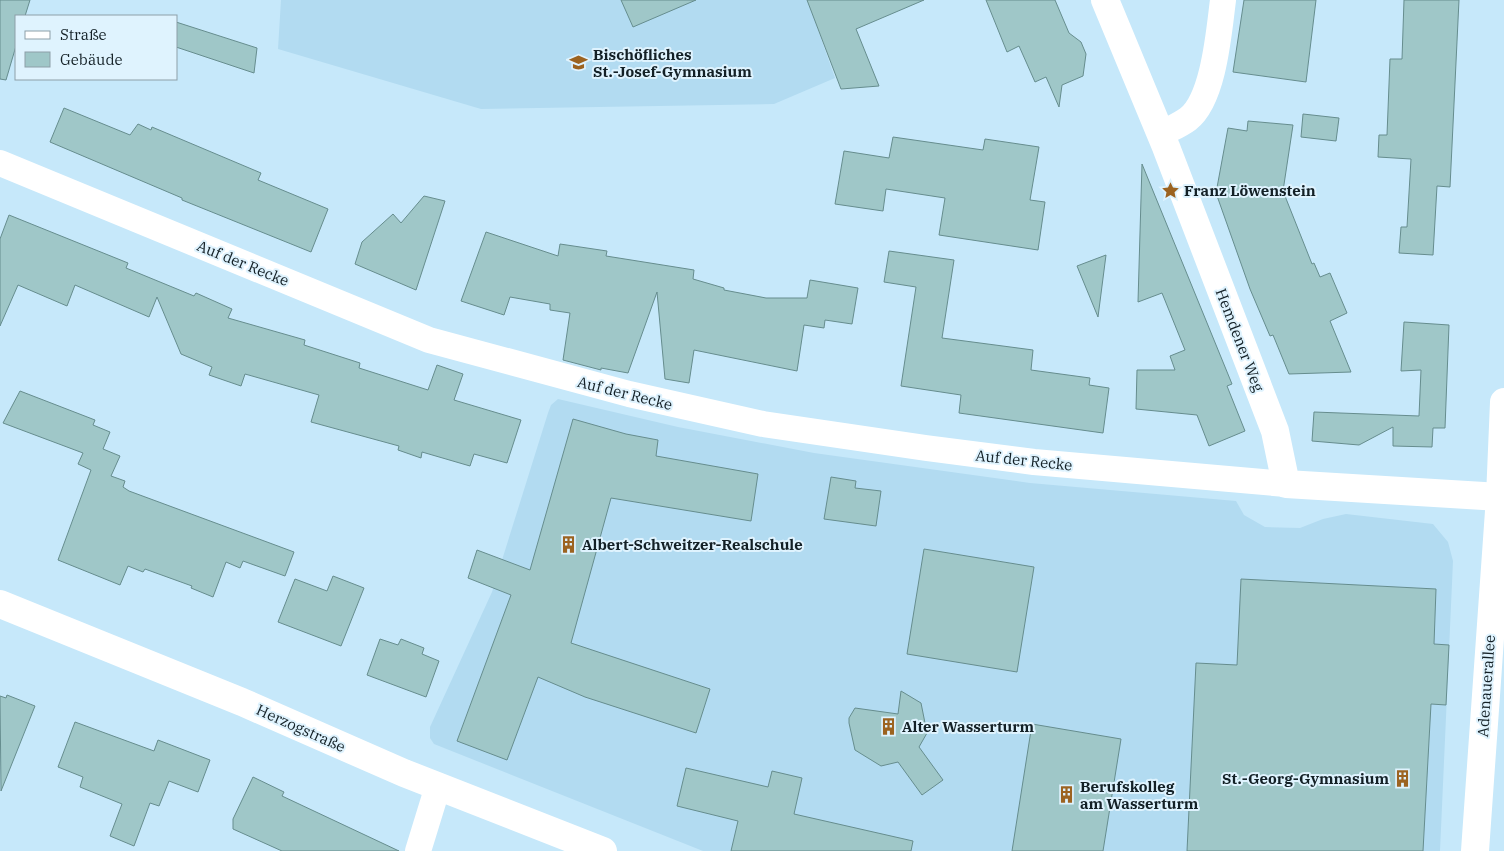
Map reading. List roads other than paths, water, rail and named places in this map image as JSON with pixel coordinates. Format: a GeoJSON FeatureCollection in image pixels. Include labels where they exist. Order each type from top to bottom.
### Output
{"type":"FeatureCollection","features":[{"type":"Feature","properties":{"kind":"street","name":"Hemdener Weg"},"geometry":{"type":"LineString","coordinates":[[1105,0],[1161,134],[1275,431],[1286,484]]}},
{"type":"Feature","properties":{"kind":"street"},"geometry":{"type":"LineString","coordinates":[[1161,134],[1189,118],[1201,102],[1218,41],[1223,0]]}},
{"type":"Feature","properties":{"kind":"street","name":"Auf der Recke"},"geometry":{"type":"LineString","coordinates":[[0,163],[429,340],[629,394],[763,424],[936,449],[1034,462],[1286,484]]}},
{"type":"Feature","properties":{"kind":"street","name":"Adenauerallee"},"geometry":{"type":"LineString","coordinates":[[1475,851],[1500,498],[1504,402]]}},
{"type":"Feature","properties":{"kind":"street"},"geometry":{"type":"LineString","coordinates":[[1286,484],[1500,498]]}},
{"type":"Feature","properties":{"kind":"street","name":"Herzogstraße"},"geometry":{"type":"LineString","coordinates":[[0,604],[242,702],[438,786],[603,851]]}},
{"type":"Feature","properties":{"kind":"street"},"geometry":{"type":"LineString","coordinates":[[418,851],[438,786]]}},
{"type":"Feature","properties":{"kind":"place","name":"Bischöfliches St.-Josef-Gymnasium"},"geometry":{"type":"Point","coordinates":[579,63]}},
{"type":"Feature","properties":{"kind":"place","name":"Franz Löwenstein"},"geometry":{"type":"Point","coordinates":[1170,190]}},
{"type":"Feature","properties":{"kind":"place","name":"Albert-Schweitzer-Realschule"},"geometry":{"type":"Point","coordinates":[568,544]}},
{"type":"Feature","properties":{"kind":"place","name":"Alter Wasserturm"},"geometry":{"type":"Point","coordinates":[888,726]}},
{"type":"Feature","properties":{"kind":"place","name":"St.-Georg-Gymnasium"},"geometry":{"type":"Point","coordinates":[1403,778]}},
{"type":"Feature","properties":{"kind":"place","name":"Berufskolleg am Wasserturm"},"geometry":{"type":"Point","coordinates":[1066,795]}}]}
